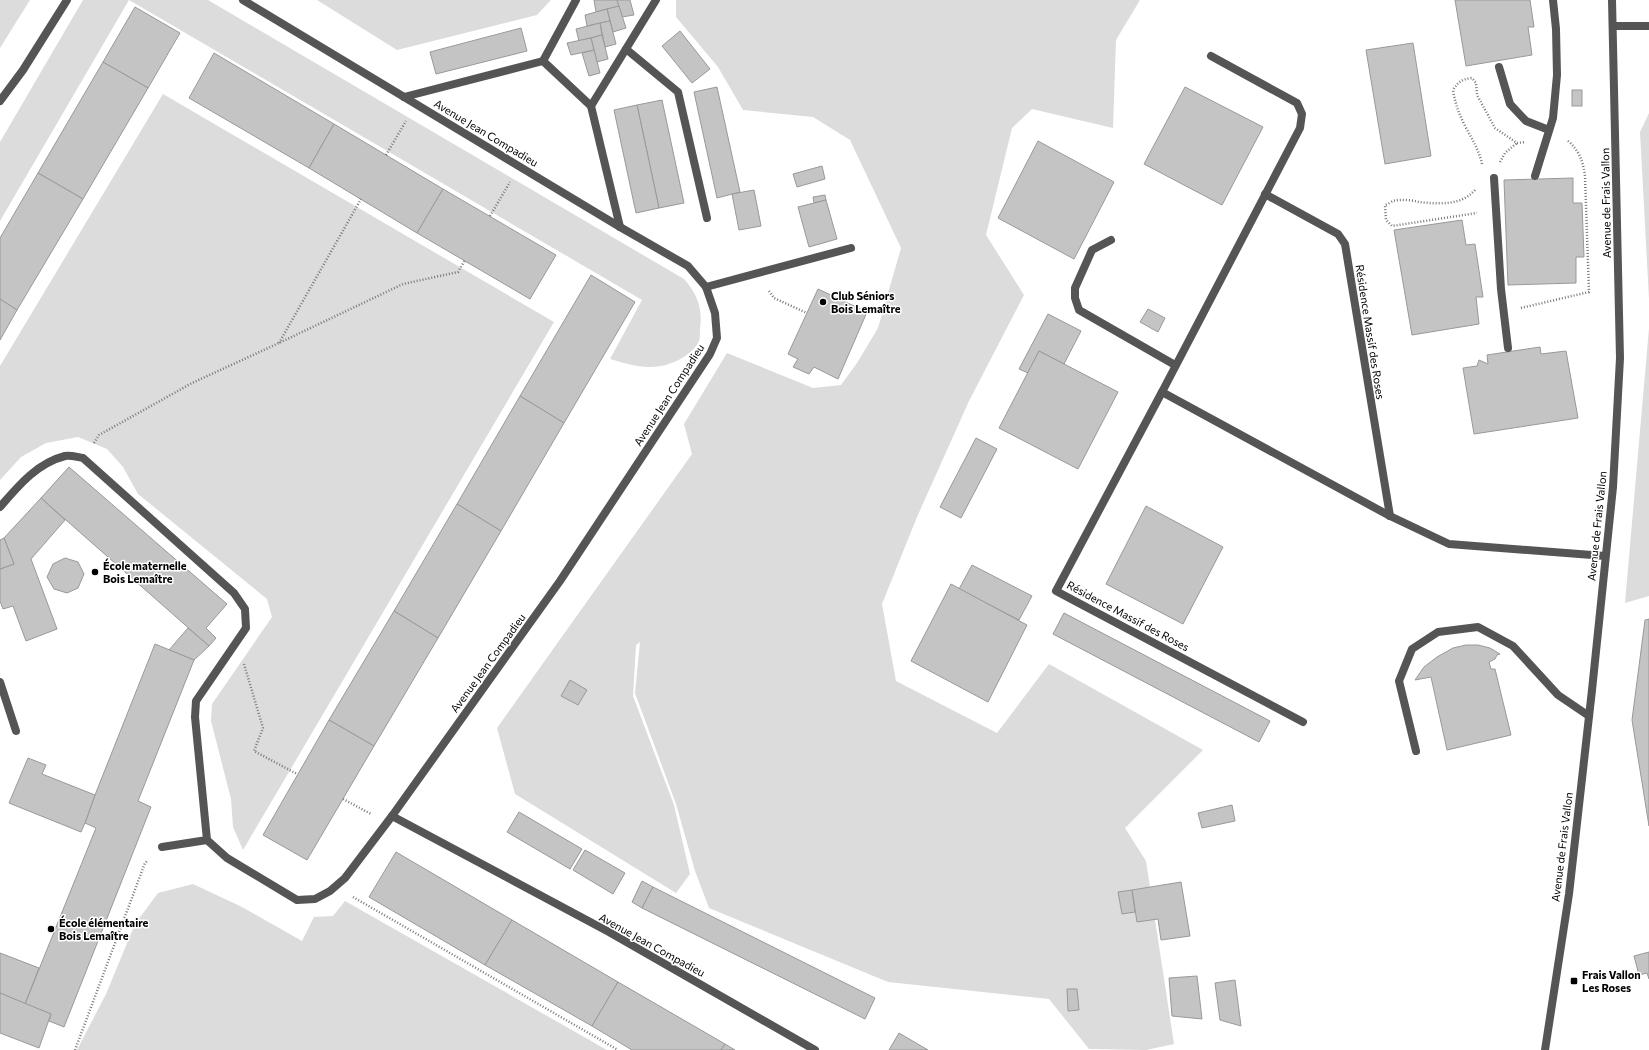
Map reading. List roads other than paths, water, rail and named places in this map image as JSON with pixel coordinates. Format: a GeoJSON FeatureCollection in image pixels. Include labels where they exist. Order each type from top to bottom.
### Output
{"type":"FeatureCollection","features":[{"type":"Feature","properties":{"kind":"street"},"geometry":{"type":"LineString","coordinates":[[0,101],[23,70],[67,0]]}},
{"type":"Feature","properties":{"kind":"street","name":"Avenue Jean Compadieu"},"geometry":{"type":"LineString","coordinates":[[207,840],[227,858],[297,900],[315,898],[330,891],[345,878],[387,823],[560,581],[710,354],[717,338],[716,313],[706,287],[688,266],[620,227],[243,0]]}},
{"type":"Feature","properties":{"kind":"street"},"geometry":{"type":"LineString","coordinates":[[404,97],[543,61],[576,0]]}},
{"type":"Feature","properties":{"kind":"street"},"geometry":{"type":"LineString","coordinates":[[591,106],[656,0]]}},
{"type":"Feature","properties":{"kind":"street"},"geometry":{"type":"LineString","coordinates":[[1535,176],[1553,118],[1557,75],[1556,30],[1553,0]]}},
{"type":"Feature","properties":{"kind":"street","name":"Avenue de Frais Vallon"},"geometry":{"type":"LineString","coordinates":[[1545,1050],[1568,894],[1589,716],[1613,487],[1620,358],[1614,26],[1612,0]]}},
{"type":"Feature","properties":{"kind":"street"},"geometry":{"type":"LineString","coordinates":[[1614,26],[1649,26]]}},
{"type":"Feature","properties":{"kind":"street"},"geometry":{"type":"LineString","coordinates":[[626,49],[678,92],[707,218]]}},
{"type":"Feature","properties":{"kind":"street","name":"Résidence Massif des Roses"},"geometry":{"type":"LineString","coordinates":[[1211,56],[1297,103],[1302,114],[1300,128],[1056,591],[1304,722]]}},
{"type":"Feature","properties":{"kind":"street"},"geometry":{"type":"LineString","coordinates":[[543,61],[591,106],[620,227]]}},
{"type":"Feature","properties":{"kind":"street"},"geometry":{"type":"LineString","coordinates":[[1499,67],[1510,104],[1526,121],[1549,130]]}},
{"type":"Feature","properties":{"kind":"street"},"geometry":{"type":"LineString","coordinates":[[1494,178],[1500,289],[1508,348]]}},
{"type":"Feature","properties":{"kind":"street","name":"Résidence Massif des Roses"},"geometry":{"type":"LineString","coordinates":[[1265,194],[1338,234],[1345,244],[1390,516]]}},
{"type":"Feature","properties":{"kind":"street"},"geometry":{"type":"LineString","coordinates":[[1111,240],[1092,250],[1075,288],[1074,298],[1079,310],[1175,365]]}},
{"type":"Feature","properties":{"kind":"street"},"geometry":{"type":"LineString","coordinates":[[706,287],[851,248]]}},
{"type":"Feature","properties":{"kind":"street"},"geometry":{"type":"LineString","coordinates":[[1162,392],[1390,516],[1449,544],[1605,556]]}},
{"type":"Feature","properties":{"kind":"street"},"geometry":{"type":"LineString","coordinates":[[0,507],[19,485],[42,465],[66,456],[83,458],[234,593],[245,609],[246,628],[196,700],[195,717],[207,840],[162,847]]}},
{"type":"Feature","properties":{"kind":"street"},"geometry":{"type":"LineString","coordinates":[[1416,751],[1399,681],[1412,649],[1438,632],[1478,627],[1513,646],[1558,695],[1589,716]]}},
{"type":"Feature","properties":{"kind":"street"},"geometry":{"type":"LineString","coordinates":[[0,682],[16,731]]}},
{"type":"Feature","properties":{"kind":"street","name":"Avenue Jean Compadieu"},"geometry":{"type":"LineString","coordinates":[[392,816],[609,932],[815,1050]]}},
{"type":"Feature","properties":{"kind":"place","name":"Club Séniors Bois Lemaître"},"geometry":{"type":"Point","coordinates":[823,302]}},
{"type":"Feature","properties":{"kind":"place","name":"École maternelle Bois Lemaître"},"geometry":{"type":"Point","coordinates":[95,572]}},
{"type":"Feature","properties":{"kind":"place","name":"École élémentaire Bois Lemaître"},"geometry":{"type":"Point","coordinates":[51,929]}},
{"type":"Feature","properties":{"kind":"place","name":"Frais Vallon Les Roses"},"geometry":{"type":"Point","coordinates":[1574,981]}}]}
